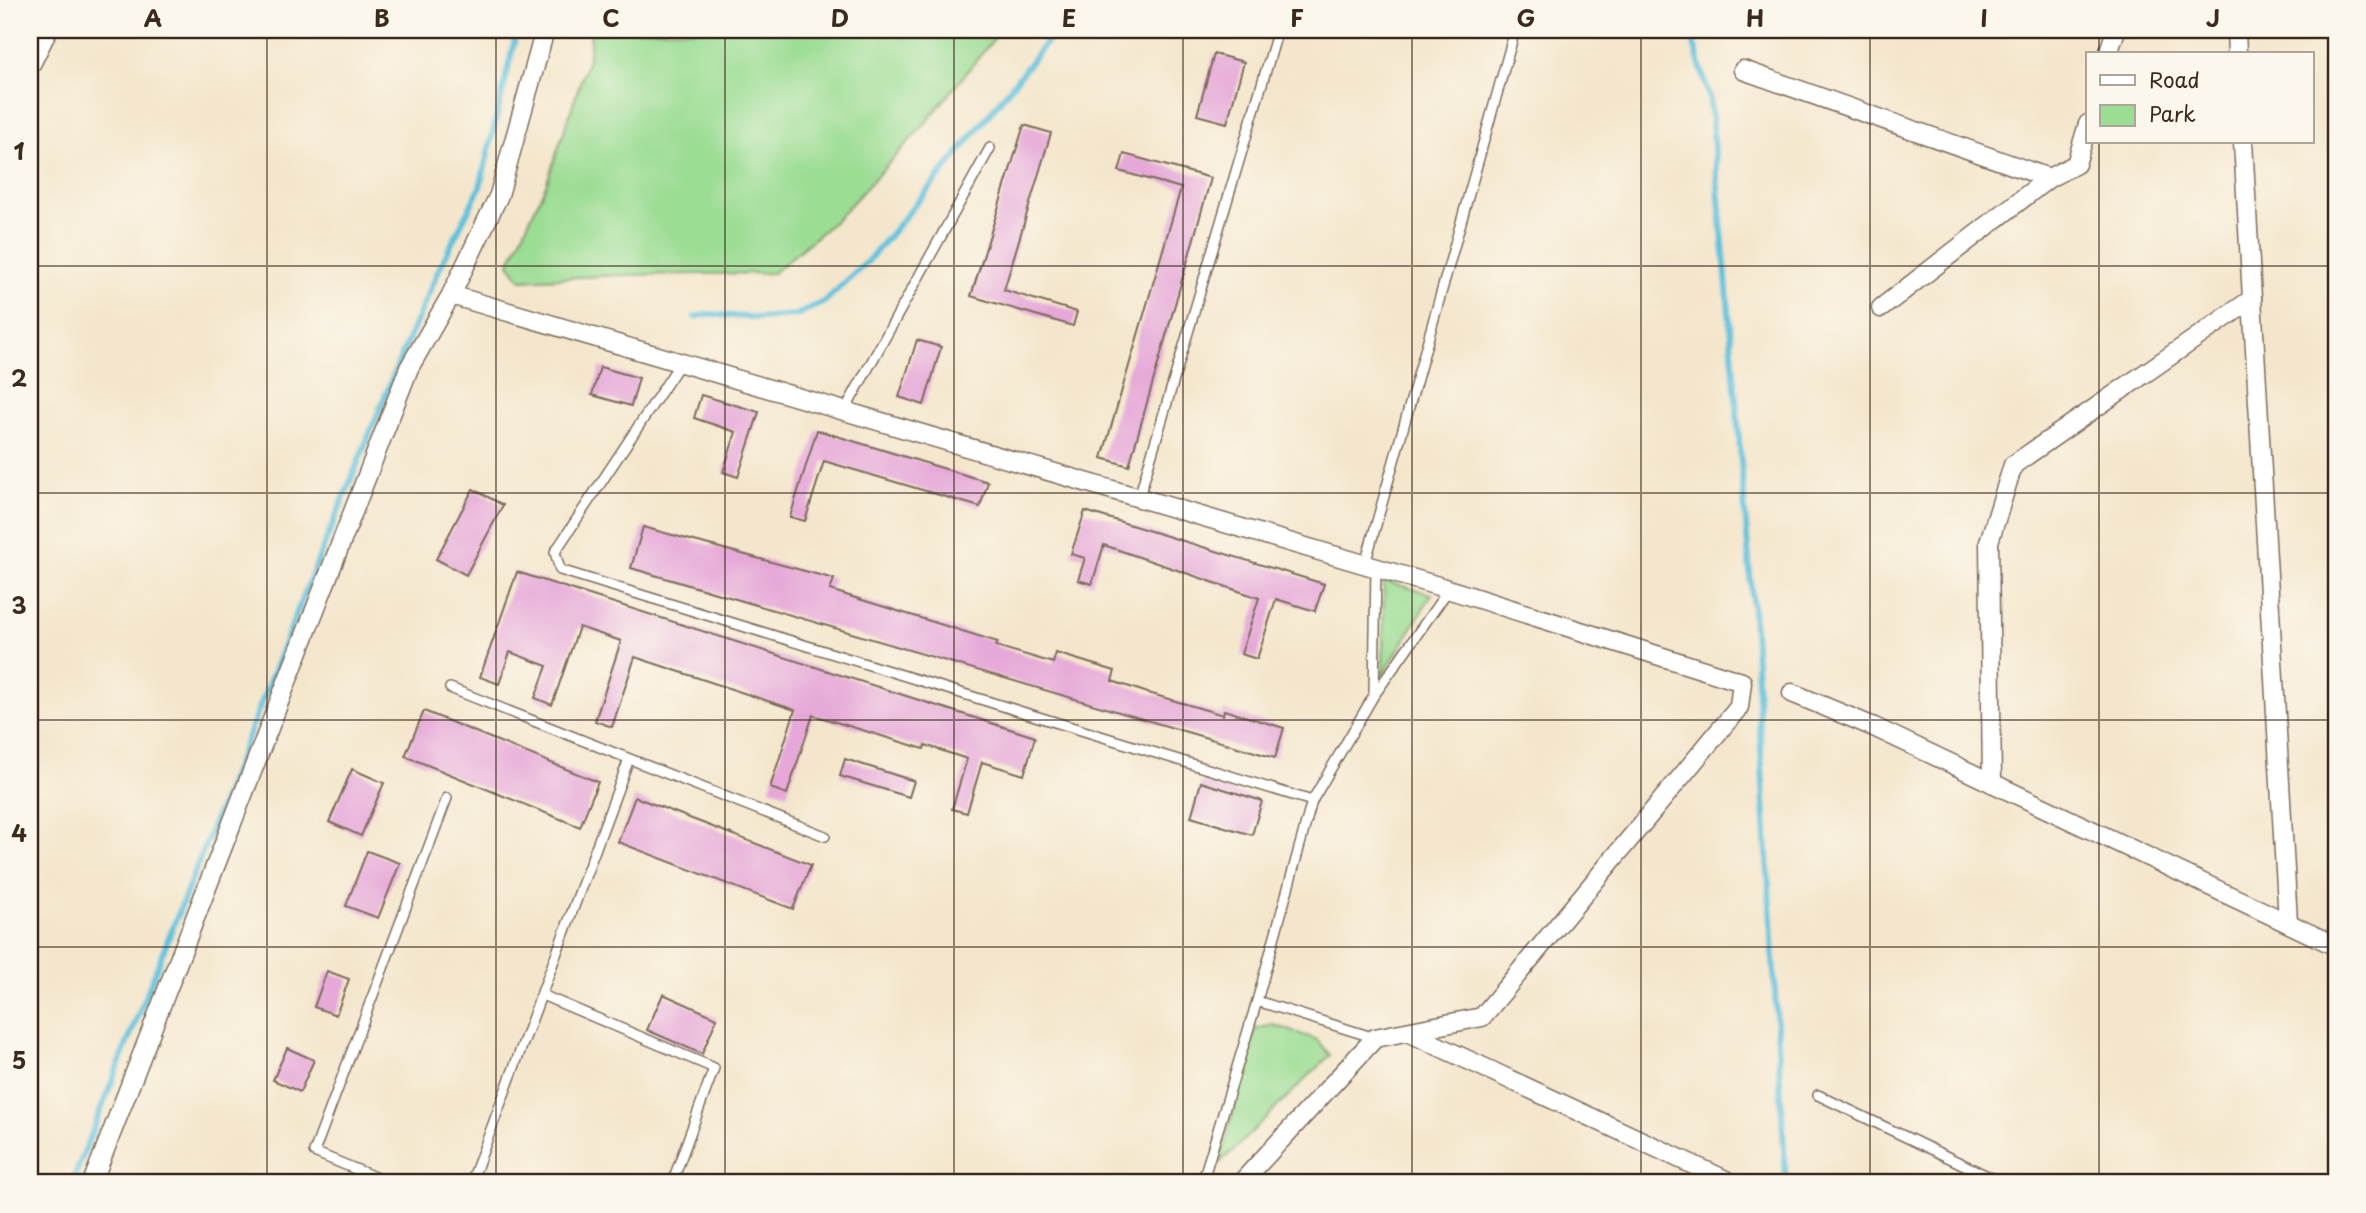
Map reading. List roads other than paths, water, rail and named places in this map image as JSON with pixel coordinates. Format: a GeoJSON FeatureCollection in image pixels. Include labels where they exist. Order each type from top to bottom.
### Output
{"type":"FeatureCollection","features":[{"type":"Feature","properties":{"kind":"street"},"geometry":{"type":"LineString","coordinates":[[30,66],[48,30]]}},
{"type":"Feature","properties":{"kind":"street"},"geometry":{"type":"LineString","coordinates":[[92,1183],[409,368],[451,295],[499,195],[545,30]]}},
{"type":"Feature","properties":{"kind":"street"},"geometry":{"type":"LineString","coordinates":[[2109,52],[2116,30]]}},
{"type":"Feature","properties":{"kind":"street"},"geometry":{"type":"LineString","coordinates":[[2236,30],[2238,52]]}},
{"type":"Feature","properties":{"kind":"street"},"geometry":{"type":"LineString","coordinates":[[1743,70],[2049,178]]}},
{"type":"Feature","properties":{"kind":"street"},"geometry":{"type":"LineString","coordinates":[[1881,308],[2049,178],[2076,164],[2086,131]]}},
{"type":"Feature","properties":{"kind":"street"},"geometry":{"type":"LineString","coordinates":[[2243,144],[2288,922]]}},
{"type":"Feature","properties":{"kind":"street"},"geometry":{"type":"LineString","coordinates":[[451,295],[1139,496],[1449,589],[1742,682],[1740,707],[1482,1017],[1375,1038],[1241,1183]]}},
{"type":"Feature","properties":{"kind":"street"},"geometry":{"type":"LineString","coordinates":[[1992,783],[1989,542],[2013,465],[2252,299]]}},
{"type":"Feature","properties":{"kind":"street"},"geometry":{"type":"LineString","coordinates":[[1792,693],[1992,783],[2336,946]]}},
{"type":"Feature","properties":{"kind":"street"},"geometry":{"type":"LineString","coordinates":[[1408,1032],[1732,1183]]}},
{"type":"Feature","properties":{"kind":"lane"},"geometry":{"type":"LineString","coordinates":[[1139,496],[1278,30]]}},
{"type":"Feature","properties":{"kind":"lane"},"geometry":{"type":"LineString","coordinates":[[1374,695],[1371,566],[1515,30]]}},
{"type":"Feature","properties":{"kind":"lane"},"geometry":{"type":"LineString","coordinates":[[845,410],[990,148]]}},
{"type":"Feature","properties":{"kind":"lane"},"geometry":{"type":"LineString","coordinates":[[681,362],[555,552],[560,570],[1312,801]]}},
{"type":"Feature","properties":{"kind":"lane"},"geometry":{"type":"LineString","coordinates":[[1202,1183],[1257,1001],[1312,801],[1374,695],[1449,589]]}},
{"type":"Feature","properties":{"kind":"lane"},"geometry":{"type":"LineString","coordinates":[[450,688],[825,836]]}},
{"type":"Feature","properties":{"kind":"lane"},"geometry":{"type":"LineString","coordinates":[[471,1183],[629,759]]}},
{"type":"Feature","properties":{"kind":"lane"},"geometry":{"type":"LineString","coordinates":[[389,1183],[314,1152],[446,798]]}},
{"type":"Feature","properties":{"kind":"lane"},"geometry":{"type":"LineString","coordinates":[[542,995],[714,1068],[672,1183]]}},
{"type":"Feature","properties":{"kind":"lane"},"geometry":{"type":"LineString","coordinates":[[1257,1001],[1375,1038]]}},
{"type":"Feature","properties":{"kind":"lane"},"geometry":{"type":"LineString","coordinates":[[1818,1096],[2002,1183]]}},
{"type":"Feature","properties":{"kind":"waterway"},"geometry":{"type":"LineString","coordinates":[[72,1183],[303,597],[406,345],[440,267],[480,187],[517,30]]}},
{"type":"Feature","properties":{"kind":"waterway"},"geometry":{"type":"LineString","coordinates":[[695,317],[708,314],[758,318],[796,315],[824,302],[867,262],[952,161],[1056,30]]}},
{"type":"Feature","properties":{"kind":"waterway"},"geometry":{"type":"LineString","coordinates":[[1690,30],[1710,100],[1726,276],[1753,610],[1786,1183]]}}]}
